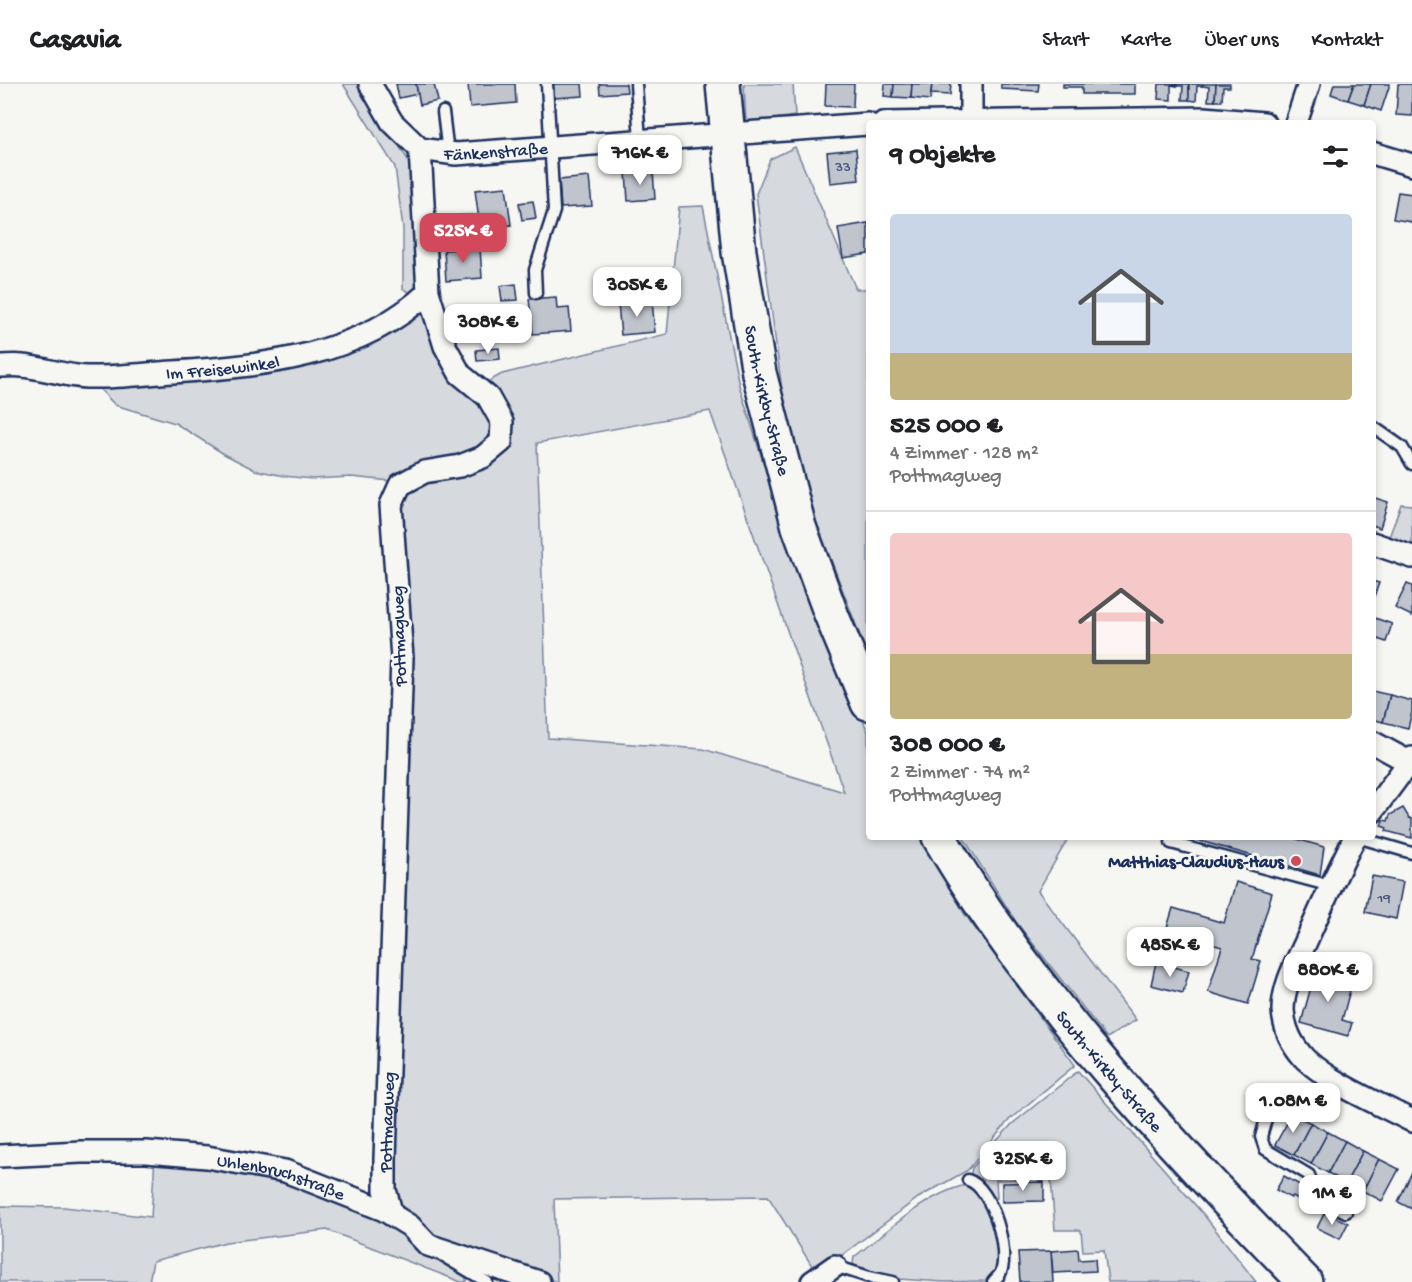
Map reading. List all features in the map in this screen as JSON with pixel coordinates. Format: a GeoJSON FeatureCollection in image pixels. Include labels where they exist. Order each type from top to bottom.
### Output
{"type":"FeatureCollection","features":[{"type":"Feature","properties":{"kind":"main road","name":"South-Kirkby-Straße"},"geometry":{"type":"LineString","coordinates":[[723,84],[739,252],[767,408],[799,527],[831,614],[866,697]]}},
{"type":"Feature","properties":{"kind":"main road","name":"South-Kirkby-Straße"},"geometry":{"type":"LineString","coordinates":[[941,840],[969,888],[1006,942],[1092,1053],[1155,1125],[1305,1282]]}},
{"type":"Feature","properties":{"kind":"street","name":"Fänkenstraße"},"geometry":{"type":"LineString","coordinates":[[370,84],[392,122],[420,149],[448,153],[866,124]]}},
{"type":"Feature","properties":{"kind":"street"},"geometry":{"type":"LineString","coordinates":[[971,120],[972,84]]}},
{"type":"Feature","properties":{"kind":"street"},"geometry":{"type":"LineString","coordinates":[[1297,120],[1309,84]]}},
{"type":"Feature","properties":{"kind":"street"},"geometry":{"type":"LineString","coordinates":[[1049,120],[1204,118],[1228,120]]}},
{"type":"Feature","properties":{"kind":"street","name":"Pottmagweg"},"geometry":{"type":"LineString","coordinates":[[392,1215],[385,1190],[385,1159],[402,658],[391,505],[400,485],[424,472],[459,465],[483,457],[501,441],[502,422],[488,397],[460,374],[446,346],[428,292],[420,149]]}},
{"type":"Feature","properties":{"kind":"street"},"geometry":{"type":"LineString","coordinates":[[1376,154],[1412,165]]}},
{"type":"Feature","properties":{"kind":"street","name":"Im Freisewinkel"},"geometry":{"type":"LineString","coordinates":[[0,366],[23,366],[85,377],[205,370],[279,361],[329,348],[391,322],[411,309],[428,292]]}},
{"type":"Feature","properties":{"kind":"street"},"geometry":{"type":"LineString","coordinates":[[1376,544],[1412,557]]}},
{"type":"Feature","properties":{"kind":"street"},"geometry":{"type":"LineString","coordinates":[[1376,744],[1411,760],[1376,807]]}},
{"type":"Feature","properties":{"kind":"street"},"geometry":{"type":"LineString","coordinates":[[1354,840],[1330,886],[1290,980],[1283,1009],[1285,1028],[1292,1043],[1321,1071],[1412,1121]]}},
{"type":"Feature","properties":{"kind":"street","name":"Uhlenbruchstraße"},"geometry":{"type":"LineString","coordinates":[[0,1156],[146,1152],[229,1160],[285,1172],[384,1210],[410,1226],[428,1245],[539,1282]]}},
{"type":"Feature","properties":{"kind":"street"},"geometry":{"type":"LineString","coordinates":[[812,1282],[835,1266]]}},
{"type":"Feature","properties":{"kind":"lane"},"geometry":{"type":"LineString","coordinates":[[536,293],[535,270],[554,211],[546,84]]}},
{"type":"Feature","properties":{"kind":"lane"},"geometry":{"type":"LineString","coordinates":[[636,84],[640,140]]}},
{"type":"Feature","properties":{"kind":"lane"},"geometry":{"type":"LineString","coordinates":[[443,112],[448,153]]}},
{"type":"Feature","properties":{"kind":"lane"},"geometry":{"type":"LineString","coordinates":[[1376,429],[1402,447],[1412,464]]}},
{"type":"Feature","properties":{"kind":"lane"},"geometry":{"type":"LineString","coordinates":[[1366,840],[1412,853]]}},
{"type":"Feature","properties":{"kind":"lane"},"geometry":{"type":"LineString","coordinates":[[1171,843],[1330,886]]}},
{"type":"Feature","properties":{"kind":"lane"},"geometry":{"type":"LineString","coordinates":[[1269,1108],[1261,1137],[1265,1149],[1309,1174],[1316,1197],[1346,1212]]}},
{"type":"Feature","properties":{"kind":"lane"},"geometry":{"type":"LineString","coordinates":[[968,1180],[980,1186],[997,1217],[1002,1262],[1000,1274],[993,1282]]}},
{"type":"Feature","properties":{"kind":"lane"},"geometry":{"type":"LineString","coordinates":[[428,1245],[470,1274],[487,1282]]}},
{"type":"Feature","properties":{"kind":"lane"},"geometry":{"type":"LineString","coordinates":[[835,1266],[893,1282]]}},
{"type":"Feature","properties":{"kind":"shaded area"},"geometry":{"type":"Polygon","coordinates":[[[343,84],[360,84],[412,166],[419,276],[417,296],[403,289],[403,228],[395,167],[343,84]]]}},
{"type":"Feature","properties":{"kind":"shaded area"},"geometry":{"type":"Polygon","coordinates":[[[744,84],[793,84],[795,116],[746,123],[744,84]]]}},
{"type":"Feature","properties":{"kind":"shaded area"},"geometry":{"type":"Polygon","coordinates":[[[795,147],[856,289],[866,289],[866,651],[816,521],[784,405],[756,194],[770,159],[795,147]]]}},
{"type":"Feature","properties":{"kind":"shaded area"},"geometry":{"type":"Polygon","coordinates":[[[703,206],[739,385],[797,570],[866,727],[866,840],[926,840],[964,913],[1075,1065],[1009,1120],[968,1170],[918,1198],[817,1274],[768,1196],[554,1199],[557,1282],[437,1242],[410,1219],[397,1196],[392,1170],[400,482],[351,477],[312,479],[255,470],[224,454],[175,423],[115,405],[90,379],[282,368],[392,333],[436,294],[438,316],[469,376],[480,386],[502,374],[667,334],[679,207],[703,206]],[[710,411],[537,443],[548,738],[703,749],[844,792],[710,411]]]}},
{"type":"Feature","properties":{"kind":"shaded area"},"geometry":{"type":"Polygon","coordinates":[[[1401,504],[1412,505],[1412,547],[1388,540],[1401,504]]]}},
{"type":"Feature","properties":{"kind":"shaded area"},"geometry":{"type":"Polygon","coordinates":[[[965,840],[1067,840],[1038,891],[1136,1020],[1107,1038],[1016,922],[965,840]]]}},
{"type":"Feature","properties":{"kind":"shaded area"},"geometry":{"type":"Polygon","coordinates":[[[1078,1071],[1204,1215],[1256,1282],[1108,1282],[1104,1250],[1083,1251],[1081,1230],[1055,1230],[1051,1179],[996,1180],[997,1198],[991,1200],[970,1179],[972,1168],[1012,1124],[1078,1071]]]}},
{"type":"Feature","properties":{"kind":"shaded area"},"geometry":{"type":"Polygon","coordinates":[[[155,1157],[250,1167],[383,1217],[466,1273],[466,1282],[327,1230],[226,1242],[153,1261],[149,1282],[0,1282],[0,1206],[64,1207],[151,1217],[155,1157]]]}},
{"type":"Feature","properties":{"kind":"shaded area"},"geometry":{"type":"Polygon","coordinates":[[[965,1185],[975,1189],[987,1210],[999,1248],[995,1271],[987,1281],[944,1282],[898,1279],[856,1268],[853,1264],[854,1257],[906,1215],[935,1197],[965,1185]]]}},
{"type":"Feature","properties":{"kind":"building"},"geometry":{"type":"Polygon","coordinates":[[[396,84],[416,84],[418,94],[399,98],[396,84]]]}},
{"type":"Feature","properties":{"kind":"building"},"geometry":{"type":"Polygon","coordinates":[[[416,84],[434,84],[438,101],[420,105],[416,84]]]}},
{"type":"Feature","properties":{"kind":"building"},"geometry":{"type":"Polygon","coordinates":[[[468,84],[515,84],[516,103],[470,107],[468,84]]]}},
{"type":"Feature","properties":{"kind":"building"},"geometry":{"type":"Polygon","coordinates":[[[553,84],[582,84],[583,96],[554,98],[553,84]]]}},
{"type":"Feature","properties":{"kind":"building"},"geometry":{"type":"Polygon","coordinates":[[[599,84],[626,84],[627,92],[600,94],[599,84]]]}},
{"type":"Feature","properties":{"kind":"building"},"geometry":{"type":"Polygon","coordinates":[[[826,84],[854,84],[853,107],[825,106],[826,84]]]}},
{"type":"Feature","properties":{"kind":"building"},"geometry":{"type":"Polygon","coordinates":[[[885,84],[894,84],[893,97],[884,96],[885,84]]]}},
{"type":"Feature","properties":{"kind":"building"},"geometry":{"type":"Polygon","coordinates":[[[894,84],[912,84],[911,98],[893,97],[894,84]]]}},
{"type":"Feature","properties":{"kind":"building"},"geometry":{"type":"Polygon","coordinates":[[[912,84],[932,84],[930,100],[911,98],[912,84]]]}},
{"type":"Feature","properties":{"kind":"building"},"geometry":{"type":"Polygon","coordinates":[[[932,84],[951,84],[950,95],[931,94],[932,84]]]}},
{"type":"Feature","properties":{"kind":"building"},"geometry":{"type":"Polygon","coordinates":[[[1001,84],[1039,84],[1038,91],[1001,89],[1001,84]]]}},
{"type":"Feature","properties":{"kind":"building"},"geometry":{"type":"Polygon","coordinates":[[[1063,84],[1135,84],[1135,94],[1082,94],[1082,87],[1063,87],[1063,84]]]}},
{"type":"Feature","properties":{"kind":"building"},"geometry":{"type":"Polygon","coordinates":[[[1159,84],[1177,84],[1177,86],[1171,85],[1171,100],[1158,99],[1159,84]]]}},
{"type":"Feature","properties":{"kind":"building"},"geometry":{"type":"Polygon","coordinates":[[[1177,84],[1189,84],[1189,100],[1182,100],[1183,86],[1177,86],[1177,84]]]}},
{"type":"Feature","properties":{"kind":"building"},"geometry":{"type":"Polygon","coordinates":[[[1189,84],[1203,84],[1197,86],[1196,101],[1189,100],[1189,84]]]}},
{"type":"Feature","properties":{"kind":"building"},"geometry":{"type":"Polygon","coordinates":[[[1203,84],[1216,84],[1215,101],[1208,101],[1209,87],[1202,86],[1203,84]]]}},
{"type":"Feature","properties":{"kind":"building"},"geometry":{"type":"Polygon","coordinates":[[[1216,84],[1230,84],[1230,87],[1223,87],[1222,101],[1215,101],[1216,84]]]}},
{"type":"Feature","properties":{"kind":"building"},"geometry":{"type":"Polygon","coordinates":[[[1334,84],[1354,84],[1348,100],[1331,94],[1334,84]]]}},
{"type":"Feature","properties":{"kind":"building"},"geometry":{"type":"Polygon","coordinates":[[[1354,84],[1371,84],[1364,105],[1348,100],[1354,84]]]}},
{"type":"Feature","properties":{"kind":"building"},"geometry":{"type":"Polygon","coordinates":[[[1371,84],[1390,84],[1381,111],[1364,105],[1371,84]]]}},
{"type":"Feature","properties":{"kind":"building"},"geometry":{"type":"Polygon","coordinates":[[[1398,84],[1412,84],[1412,116],[1396,115],[1398,84]]]}},
{"type":"Feature","properties":{"kind":"building"},"geometry":{"type":"Polygon","coordinates":[[[856,149],[859,180],[830,183],[827,152],[856,149]]]}},
{"type":"Feature","properties":{"kind":"building"},"geometry":{"type":"Polygon","coordinates":[[[653,171],[655,199],[628,201],[626,172],[653,171]]]}},
{"type":"Feature","properties":{"kind":"building"},"geometry":{"type":"Polygon","coordinates":[[[589,177],[592,206],[561,208],[559,180],[589,177]]]}},
{"type":"Feature","properties":{"kind":"building"},"geometry":{"type":"Polygon","coordinates":[[[506,187],[511,225],[480,228],[475,190],[506,187]]]}},
{"type":"Feature","properties":{"kind":"building"},"geometry":{"type":"Polygon","coordinates":[[[1398,192],[1412,194],[1412,222],[1393,219],[1398,192]]]}},
{"type":"Feature","properties":{"kind":"building"},"geometry":{"type":"Polygon","coordinates":[[[533,201],[536,218],[522,220],[519,203],[533,201]]]}},
{"type":"Feature","properties":{"kind":"building"},"geometry":{"type":"Polygon","coordinates":[[[472,215],[474,241],[456,242],[454,216],[472,215]]]}},
{"type":"Feature","properties":{"kind":"building"},"geometry":{"type":"Polygon","coordinates":[[[866,223],[866,254],[843,258],[838,228],[866,223]]]}},
{"type":"Feature","properties":{"kind":"building"},"geometry":{"type":"Polygon","coordinates":[[[480,248],[482,278],[446,281],[444,250],[480,248]]]}},
{"type":"Feature","properties":{"kind":"building"},"geometry":{"type":"Polygon","coordinates":[[[516,284],[518,300],[502,301],[500,286],[516,284]]]}},
{"type":"Feature","properties":{"kind":"building"},"geometry":{"type":"Polygon","coordinates":[[[556,297],[557,309],[569,308],[571,331],[533,334],[529,299],[556,297]]]}},
{"type":"Feature","properties":{"kind":"building"},"geometry":{"type":"Polygon","coordinates":[[[652,301],[655,332],[621,335],[618,304],[652,301]]]}},
{"type":"Feature","properties":{"kind":"building"},"geometry":{"type":"Polygon","coordinates":[[[500,307],[503,335],[477,337],[474,309],[500,307]]]}},
{"type":"Feature","properties":{"kind":"building"},"geometry":{"type":"Polygon","coordinates":[[[499,348],[500,359],[477,361],[476,350],[499,348]]]}},
{"type":"Feature","properties":{"kind":"building"},"geometry":{"type":"Polygon","coordinates":[[[1376,498],[1388,502],[1380,528],[1376,526],[1376,498]]]}},
{"type":"Feature","properties":{"kind":"building"},"geometry":{"type":"Polygon","coordinates":[[[1407,584],[1412,586],[1412,616],[1395,608],[1407,584]]]}},
{"type":"Feature","properties":{"kind":"building"},"geometry":{"type":"Polygon","coordinates":[[[1376,618],[1392,624],[1386,642],[1376,638],[1376,618]]]}},
{"type":"Feature","properties":{"kind":"building"},"geometry":{"type":"Polygon","coordinates":[[[1376,692],[1390,695],[1383,722],[1376,720],[1376,692]]]}},
{"type":"Feature","properties":{"kind":"building"},"geometry":{"type":"Polygon","coordinates":[[[1390,695],[1412,701],[1408,728],[1383,722],[1390,695]]]}},
{"type":"Feature","properties":{"kind":"building"},"geometry":{"type":"Polygon","coordinates":[[[1403,808],[1412,819],[1412,838],[1386,831],[1387,828],[1381,826],[1383,820],[1388,821],[1390,815],[1403,808]]]}},
{"type":"Feature","properties":{"kind":"building","name":"Matthias-Claudius-Haus"},"geometry":{"type":"Polygon","coordinates":[[[1197,840],[1300,840],[1324,847],[1320,875],[1197,840]]]}},
{"type":"Feature","properties":{"kind":"building"},"geometry":{"type":"Polygon","coordinates":[[[1372,876],[1403,882],[1396,919],[1365,912],[1372,876]]]}},
{"type":"Feature","properties":{"kind":"building"},"geometry":{"type":"Polygon","coordinates":[[[1236,882],[1272,893],[1252,959],[1261,961],[1248,1004],[1208,992],[1222,947],[1166,931],[1173,908],[1224,923],[1236,882]]]}},
{"type":"Feature","properties":{"kind":"building"},"geometry":{"type":"Polygon","coordinates":[[[1156,962],[1189,971],[1183,993],[1151,985],[1156,962]]]}},
{"type":"Feature","properties":{"kind":"building"},"geometry":{"type":"Polygon","coordinates":[[[1316,969],[1353,979],[1342,1020],[1352,1023],[1348,1036],[1301,1023],[1316,969]]]}},
{"type":"Feature","properties":{"kind":"building"},"geometry":{"type":"Polygon","coordinates":[[[1292,1114],[1311,1123],[1294,1155],[1275,1145],[1292,1114]]]}},
{"type":"Feature","properties":{"kind":"building"},"geometry":{"type":"Polygon","coordinates":[[[1311,1123],[1328,1132],[1311,1164],[1294,1155],[1311,1123]]]}},
{"type":"Feature","properties":{"kind":"building"},"geometry":{"type":"Polygon","coordinates":[[[1328,1132],[1345,1141],[1328,1173],[1311,1164],[1328,1132]]]}},
{"type":"Feature","properties":{"kind":"building"},"geometry":{"type":"Polygon","coordinates":[[[1345,1141],[1363,1151],[1346,1183],[1328,1173],[1345,1141]]]}},
{"type":"Feature","properties":{"kind":"building"},"geometry":{"type":"Polygon","coordinates":[[[1363,1151],[1379,1159],[1363,1191],[1346,1183],[1363,1151]]]}},
{"type":"Feature","properties":{"kind":"building"},"geometry":{"type":"Polygon","coordinates":[[[1379,1159],[1399,1169],[1382,1201],[1363,1191],[1379,1159]]]}},
{"type":"Feature","properties":{"kind":"building"},"geometry":{"type":"Polygon","coordinates":[[[1412,1172],[1412,1209],[1398,1202],[1412,1172]]]}},
{"type":"Feature","properties":{"kind":"building"},"geometry":{"type":"Polygon","coordinates":[[[1284,1176],[1305,1188],[1299,1200],[1276,1190],[1284,1176]]]}},
{"type":"Feature","properties":{"kind":"building"},"geometry":{"type":"Polygon","coordinates":[[[1044,1182],[1044,1201],[1002,1202],[1002,1183],[1044,1182]]]}},
{"type":"Feature","properties":{"kind":"building"},"geometry":{"type":"Polygon","coordinates":[[[1325,1212],[1348,1223],[1340,1239],[1317,1228],[1325,1212]]]}},
{"type":"Feature","properties":{"kind":"building"},"geometry":{"type":"Polygon","coordinates":[[[1078,1249],[1079,1260],[1095,1259],[1096,1271],[1053,1273],[1051,1251],[1078,1249]]]}},
{"type":"Feature","properties":{"kind":"building"},"geometry":{"type":"Polygon","coordinates":[[[1051,1251],[1053,1282],[1020,1282],[1018,1252],[1051,1251]]]}},
{"type":"Feature","properties":{"kind":"place","name":"Matthias-Claudius-Haus"},"geometry":{"type":"Point","coordinates":[1296,861]}}]}
